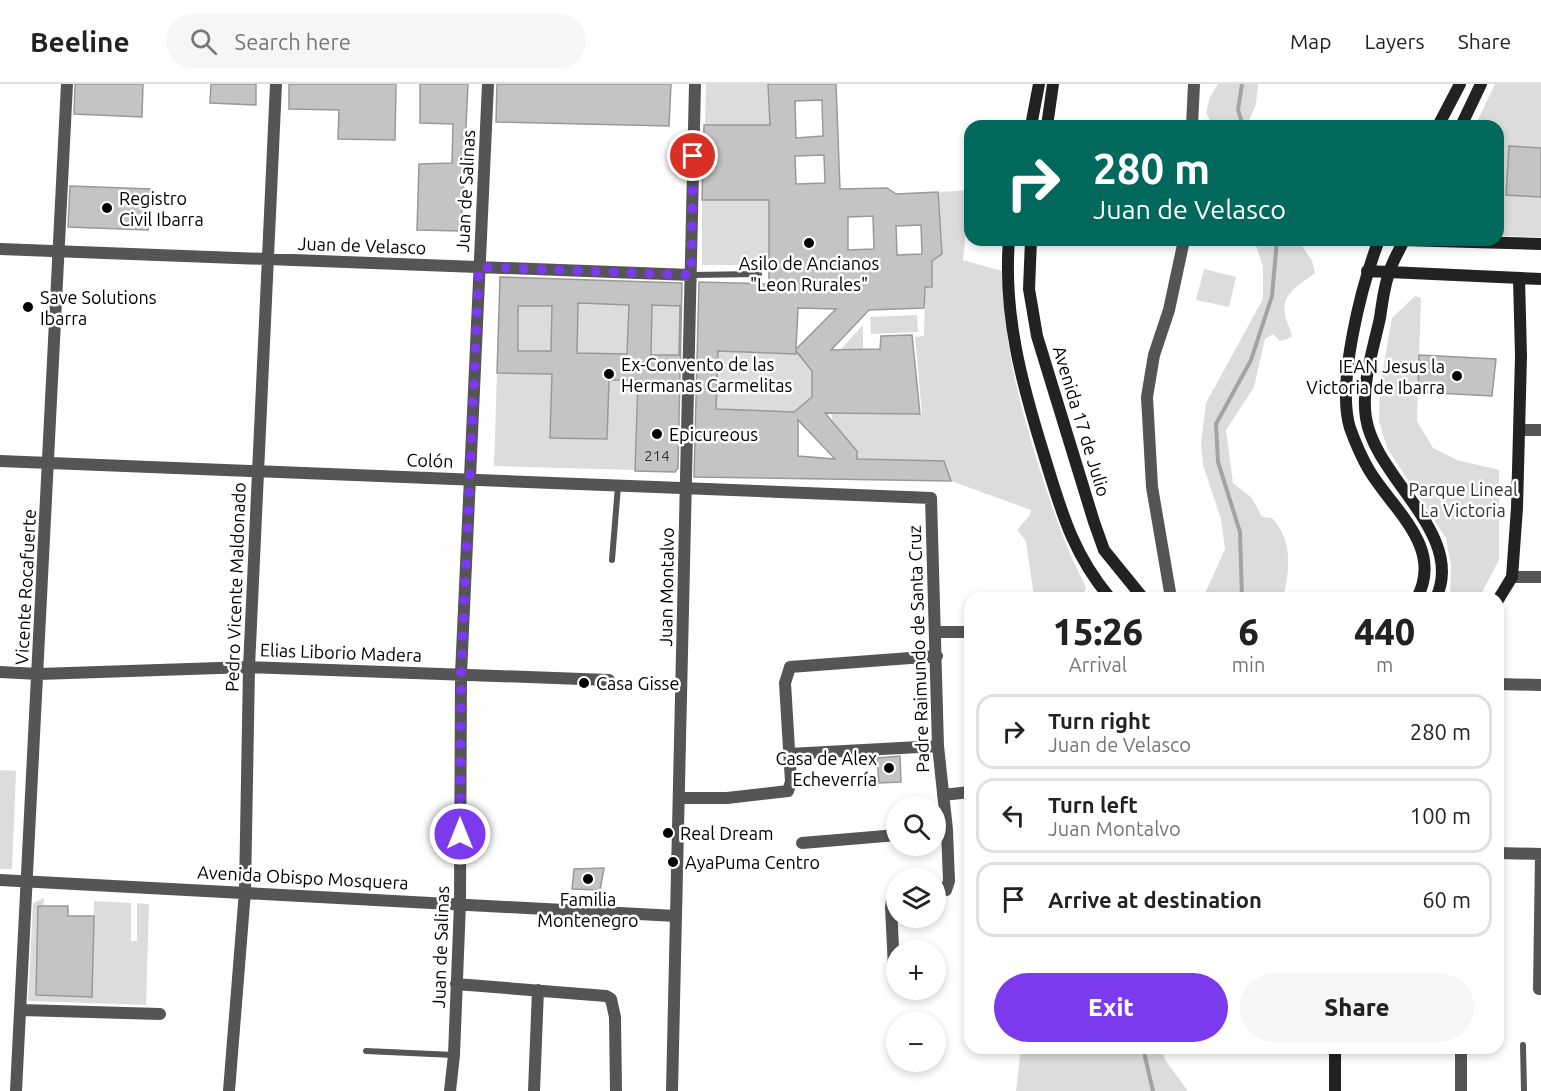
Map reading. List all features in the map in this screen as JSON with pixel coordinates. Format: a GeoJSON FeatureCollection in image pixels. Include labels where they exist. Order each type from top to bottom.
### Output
{"type":"FeatureCollection","features":[{"type":"Feature","properties":{"kind":"main road"},"geometry":{"type":"LineString","coordinates":[[1032,120],[1039,84]]}},
{"type":"Feature","properties":{"kind":"main road"},"geometry":{"type":"LineString","coordinates":[[1048,120],[1053,84]]}},
{"type":"Feature","properties":{"kind":"main road"},"geometry":{"type":"LineString","coordinates":[[1441,120],[1460,84]]}},
{"type":"Feature","properties":{"kind":"main road"},"geometry":{"type":"LineString","coordinates":[[1464,120],[1481,84]]}},
{"type":"Feature","properties":{"kind":"main road"},"geometry":{"type":"LineString","coordinates":[[1504,243],[1541,244]]}},
{"type":"Feature","properties":{"kind":"main road"},"geometry":{"type":"LineString","coordinates":[[1009,246],[1007,272],[1012,336],[1029,406],[1068,533],[1084,562],[1106,592]]}},
{"type":"Feature","properties":{"kind":"main road","name":"Avenida 17 de Julio"},"geometry":{"type":"LineString","coordinates":[[1030,246],[1029,289],[1036,336],[1094,522],[1104,550],[1138,592]]}},
{"type":"Feature","properties":{"kind":"main road"},"geometry":{"type":"LineString","coordinates":[[1377,246],[1367,271],[1348,372],[1347,399],[1350,428],[1369,469],[1413,528],[1420,543],[1425,561],[1423,588],[1421,592]]}},
{"type":"Feature","properties":{"kind":"main road"},"geometry":{"type":"LineString","coordinates":[[1400,246],[1389,273],[1365,392],[1366,418],[1376,450],[1435,536],[1441,564],[1439,592]]}},
{"type":"Feature","properties":{"kind":"main road"},"geometry":{"type":"LineString","coordinates":[[1367,271],[1541,279]]}},
{"type":"Feature","properties":{"kind":"main road"},"geometry":{"type":"LineString","coordinates":[[1503,592],[1512,577],[1520,430],[1519,279]]}},
{"type":"Feature","properties":{"kind":"main road"},"geometry":{"type":"LineString","coordinates":[[1335,1054],[1335,1091]]}},
{"type":"Feature","properties":{"kind":"street","name":"Vicente Rocafuerte"},"geometry":{"type":"LineString","coordinates":[[16,1091],[22,1010],[67,84]]}},
{"type":"Feature","properties":{"kind":"street","name":"Pedro Vicente Maldonado"},"geometry":{"type":"LineString","coordinates":[[229,1091],[245,891],[249,667],[276,84]]}},
{"type":"Feature","properties":{"kind":"street","name":"Juan de Salinas"},"geometry":{"type":"LineString","coordinates":[[450,1091],[454,1055],[460,903],[461,674],[488,84]]}},
{"type":"Feature","properties":{"kind":"street","name":"Juan Montalvo"},"geometry":{"type":"LineString","coordinates":[[672,1091],[695,84]]}},
{"type":"Feature","properties":{"kind":"street"},"geometry":{"type":"LineString","coordinates":[[1192,120],[1194,84]]}},
{"type":"Feature","properties":{"kind":"street"},"geometry":{"type":"LineString","coordinates":[[1170,592],[1152,487],[1147,396],[1154,355],[1169,310],[1183,246]]}},
{"type":"Feature","properties":{"kind":"street","name":"Juan de Velasco"},"geometry":{"type":"LineString","coordinates":[[0,249],[691,275]]}},
{"type":"Feature","properties":{"kind":"street"},"geometry":{"type":"LineString","coordinates":[[1520,430],[1541,430]]}},
{"type":"Feature","properties":{"kind":"street","name":"Colón"},"geometry":{"type":"LineString","coordinates":[[0,461],[931,498]]}},
{"type":"Feature","properties":{"kind":"street","name":"Padre Raimundo de Santa Cruz"},"geometry":{"type":"LineString","coordinates":[[931,498],[938,746],[943,795]]}},
{"type":"Feature","properties":{"kind":"street"},"geometry":{"type":"LineString","coordinates":[[1512,577],[1541,578]]}},
{"type":"Feature","properties":{"kind":"street"},"geometry":{"type":"LineString","coordinates":[[936,632],[964,632]]}},
{"type":"Feature","properties":{"kind":"street"},"geometry":{"type":"LineString","coordinates":[[679,798],[727,798],[788,790],[791,782],[785,683],[790,667],[937,656]]}},
{"type":"Feature","properties":{"kind":"street","name":"Elias Liborio Madera"},"geometry":{"type":"LineString","coordinates":[[0,672],[39,674],[249,667],[609,680]]}},
{"type":"Feature","properties":{"kind":"street"},"geometry":{"type":"LineString","coordinates":[[1504,684],[1541,685]]}},
{"type":"Feature","properties":{"kind":"street"},"geometry":{"type":"LineString","coordinates":[[789,754],[938,746]]}},
{"type":"Feature","properties":{"kind":"street"},"geometry":{"type":"LineString","coordinates":[[943,795],[964,793]]}},
{"type":"Feature","properties":{"kind":"street"},"geometry":{"type":"LineString","coordinates":[[802,843],[886,836]]}},
{"type":"Feature","properties":{"kind":"street"},"geometry":{"type":"LineString","coordinates":[[1504,852],[1541,854],[1539,989]]}},
{"type":"Feature","properties":{"kind":"street","name":"Padre Raimundo de Santa Cruz"},"geometry":{"type":"LineString","coordinates":[[945,856],[948,871],[948,887],[946,888]]}},
{"type":"Feature","properties":{"kind":"street","name":"Avenida Obispo Mosquera"},"geometry":{"type":"LineString","coordinates":[[0,879],[676,916]]}},
{"type":"Feature","properties":{"kind":"street"},"geometry":{"type":"LineString","coordinates":[[456,984],[606,996],[611,999],[614,1006],[616,1091]]}},
{"type":"Feature","properties":{"kind":"street"},"geometry":{"type":"LineString","coordinates":[[534,1091],[538,990]]}},
{"type":"Feature","properties":{"kind":"street"},"geometry":{"type":"LineString","coordinates":[[22,1010],[160,1014]]}},
{"type":"Feature","properties":{"kind":"street"},"geometry":{"type":"LineString","coordinates":[[1461,1054],[1461,1091]]}},
{"type":"Feature","properties":{"kind":"lane","name":"Juan de Velasco"},"geometry":{"type":"LineString","coordinates":[[691,275],[759,274]]}},
{"type":"Feature","properties":{"kind":"lane"},"geometry":{"type":"LineString","coordinates":[[612,560],[618,486]]}},
{"type":"Feature","properties":{"kind":"lane"},"geometry":{"type":"LineString","coordinates":[[1523,1045],[1524,1091]]}},
{"type":"Feature","properties":{"kind":"lane"},"geometry":{"type":"LineString","coordinates":[[366,1051],[454,1055]]}},
{"type":"Feature","properties":{"kind":"green space"},"geometry":{"type":"Polygon","coordinates":[[[706,84],[768,84],[770,125],[705,125],[706,84]]]}},
{"type":"Feature","properties":{"kind":"green space"},"geometry":{"type":"Polygon","coordinates":[[[1218,84],[1258,84],[1256,104],[1249,120],[1210,120],[1206,113],[1210,97],[1218,84]]]}},
{"type":"Feature","properties":{"kind":"green space"},"geometry":{"type":"Polygon","coordinates":[[[1495,84],[1541,84],[1541,237],[1504,236],[1504,120],[1478,120],[1495,84]]]}},
{"type":"Feature","properties":{"kind":"green space"},"geometry":{"type":"Polygon","coordinates":[[[964,190],[963,260],[1002,271],[1009,346],[1018,392],[1038,464],[1054,511],[1086,587],[1084,592],[1033,592],[1026,541],[1017,530],[1030,515],[1031,510],[951,481],[944,461],[857,459],[857,450],[832,420],[832,413],[922,414],[915,337],[924,336],[925,287],[932,287],[932,261],[942,254],[938,192],[964,190]]]}},
{"type":"Feature","properties":{"kind":"green space"},"geometry":{"type":"Polygon","coordinates":[[[702,200],[769,200],[769,265],[702,265],[702,200]]]}},
{"type":"Feature","properties":{"kind":"green space"},"geometry":{"type":"Polygon","coordinates":[[[1256,246],[1302,246],[1312,261],[1315,273],[1298,285],[1286,300],[1285,314],[1292,337],[1280,341],[1273,334],[1265,339],[1254,387],[1226,430],[1233,483],[1252,498],[1262,517],[1272,518],[1279,527],[1287,546],[1287,577],[1284,592],[1206,592],[1225,549],[1221,519],[1203,465],[1201,443],[1206,403],[1263,299],[1263,266],[1256,246]]]}},
{"type":"Feature","properties":{"kind":"green space"},"geometry":{"type":"Polygon","coordinates":[[[1204,269],[1236,277],[1229,307],[1196,300],[1204,269]]]}},
{"type":"Feature","properties":{"kind":"green space","name":"Parque Lineal La Victoria"},"geometry":{"type":"Polygon","coordinates":[[[1415,296],[1421,298],[1417,421],[1433,448],[1457,460],[1499,470],[1499,560],[1482,592],[1450,592],[1451,565],[1446,538],[1387,448],[1379,421],[1380,386],[1392,318],[1415,296]]]}},
{"type":"Feature","properties":{"kind":"green space"},"geometry":{"type":"Polygon","coordinates":[[[578,304],[629,305],[627,354],[577,353],[578,304]]]}},
{"type":"Feature","properties":{"kind":"green space"},"geometry":{"type":"Polygon","coordinates":[[[652,305],[680,306],[679,355],[651,355],[652,305]]]}},
{"type":"Feature","properties":{"kind":"green space"},"geometry":{"type":"Polygon","coordinates":[[[518,306],[552,306],[551,351],[518,351],[518,306]]]}},
{"type":"Feature","properties":{"kind":"green space"},"geometry":{"type":"Polygon","coordinates":[[[917,315],[918,332],[871,334],[870,317],[917,315]]]}},
{"type":"Feature","properties":{"kind":"green space"},"geometry":{"type":"Polygon","coordinates":[[[863,325],[863,349],[840,350],[863,325]]]}},
{"type":"Feature","properties":{"kind":"green space"},"geometry":{"type":"Polygon","coordinates":[[[718,351],[799,354],[812,371],[812,397],[794,412],[716,409],[718,351]]]}},
{"type":"Feature","properties":{"kind":"green space"},"geometry":{"type":"Polygon","coordinates":[[[497,373],[552,374],[551,438],[607,439],[609,380],[656,381],[637,396],[635,470],[494,466],[497,373]]]}},
{"type":"Feature","properties":{"kind":"green space"},"geometry":{"type":"Polygon","coordinates":[[[0,770],[16,771],[12,869],[0,869],[0,770]]]}},
{"type":"Feature","properties":{"kind":"green space"},"geometry":{"type":"Polygon","coordinates":[[[44,898],[43,906],[38,906],[36,995],[92,996],[94,901],[131,903],[131,941],[137,941],[137,903],[149,904],[146,1005],[28,1001],[33,903],[44,898]]]}},
{"type":"Feature","properties":{"kind":"green space"},"geometry":{"type":"Polygon","coordinates":[[[1020,1054],[1163,1054],[1165,1060],[1188,1091],[1016,1091],[1020,1054]]]}},
{"type":"Feature","properties":{"kind":"building"},"geometry":{"type":"Polygon","coordinates":[[[75,84],[143,84],[142,117],[74,114],[75,84]]]}},
{"type":"Feature","properties":{"kind":"building"},"geometry":{"type":"Polygon","coordinates":[[[211,84],[256,84],[256,105],[210,103],[211,84]]]}},
{"type":"Feature","properties":{"kind":"building"},"geometry":{"type":"Polygon","coordinates":[[[289,84],[396,84],[395,140],[338,139],[339,110],[289,109],[289,84]]]}},
{"type":"Feature","properties":{"kind":"building"},"geometry":{"type":"Polygon","coordinates":[[[420,84],[468,84],[461,231],[417,230],[419,164],[452,163],[453,124],[420,123],[420,84]]]}},
{"type":"Feature","properties":{"kind":"building"},"geometry":{"type":"Polygon","coordinates":[[[497,84],[671,84],[669,126],[496,122],[497,84]]]}},
{"type":"Feature","properties":{"kind":"building"},"geometry":{"type":"Polygon","coordinates":[[[768,84],[836,84],[840,189],[887,188],[896,194],[938,192],[942,254],[932,261],[932,287],[925,287],[924,308],[869,310],[831,350],[880,349],[881,336],[912,335],[920,414],[825,413],[857,451],[857,459],[944,461],[951,481],[694,477],[699,282],[769,284],[769,200],[702,200],[704,125],[770,125],[768,84]],[[822,100],[795,101],[796,138],[823,136],[822,100]],[[824,155],[795,156],[796,184],[825,183],[824,155]],[[873,216],[848,217],[848,250],[874,249],[873,216]],[[921,225],[896,226],[897,255],[922,254],[921,225]],[[798,308],[796,349],[836,309],[798,308]],[[718,351],[716,409],[794,412],[812,397],[812,371],[796,351],[796,354],[718,351]],[[798,420],[798,456],[835,459],[798,420]]]}},
{"type":"Feature","properties":{"kind":"building"},"geometry":{"type":"Polygon","coordinates":[[[1509,146],[1541,148],[1541,197],[1506,195],[1509,146]]]}},
{"type":"Feature","properties":{"kind":"building","name":"Registro Civil Ibarra"},"geometry":{"type":"Polygon","coordinates":[[[70,186],[150,189],[148,230],[68,227],[70,186]]]}},
{"type":"Feature","properties":{"kind":"building","name":"Ex-Convento de las Hermanas Carmelitas"},"geometry":{"type":"Polygon","coordinates":[[[500,277],[682,283],[678,468],[675,472],[635,471],[638,380],[609,380],[607,439],[550,438],[552,374],[497,373],[500,277]],[[578,303],[577,353],[627,354],[629,305],[578,303]],[[652,305],[651,355],[679,355],[680,306],[652,305]],[[518,306],[518,351],[551,351],[552,306],[518,306]]]}},
{"type":"Feature","properties":{"kind":"building","name":"IEAN Jesus la Victoria de Ibarra"},"geometry":{"type":"Polygon","coordinates":[[[1419,355],[1496,359],[1492,396],[1418,392],[1419,355]]]}},
{"type":"Feature","properties":{"kind":"building","name":"Casa de Alex Echeverría"},"geometry":{"type":"Polygon","coordinates":[[[900,756],[901,782],[879,783],[877,758],[900,756]]]}},
{"type":"Feature","properties":{"kind":"building","name":"Familia Montenegro"},"geometry":{"type":"Polygon","coordinates":[[[604,868],[600,890],[572,889],[574,869],[604,868]]]}},
{"type":"Feature","properties":{"kind":"building"},"geometry":{"type":"Polygon","coordinates":[[[38,906],[68,906],[68,916],[94,916],[92,997],[36,995],[38,906]]]}},
{"type":"Feature","properties":{"kind":"waterway"},"geometry":{"type":"LineString","coordinates":[[1241,120],[1238,110],[1242,84]]}},
{"type":"Feature","properties":{"kind":"waterway"},"geometry":{"type":"LineString","coordinates":[[1242,592],[1240,532],[1218,462],[1216,424],[1251,360],[1272,296],[1276,246]]}},
{"type":"Feature","properties":{"kind":"waterway"},"geometry":{"type":"LineString","coordinates":[[1144,1054],[1153,1091]]}},
{"type":"Feature","properties":{"kind":"place","name":"Registro Civil Ibarra"},"geometry":{"type":"Point","coordinates":[107,208]}},
{"type":"Feature","properties":{"kind":"place","name":"Asilo de Ancianos \"Leon Rurales\""},"geometry":{"type":"Point","coordinates":[809,243]}},
{"type":"Feature","properties":{"kind":"place","name":"Save Solutions Ibarra"},"geometry":{"type":"Point","coordinates":[28,307]}},
{"type":"Feature","properties":{"kind":"place","name":"Ex-Convento de las Hermanas Carmelitas"},"geometry":{"type":"Point","coordinates":[609,374]}},
{"type":"Feature","properties":{"kind":"place","name":"IEAN Jesus la Victoria de Ibarra"},"geometry":{"type":"Point","coordinates":[1457,376]}},
{"type":"Feature","properties":{"kind":"place","name":"Epicureous"},"geometry":{"type":"Point","coordinates":[657,434]}},
{"type":"Feature","properties":{"kind":"place","name":"Casa Gisse"},"geometry":{"type":"Point","coordinates":[584,683]}},
{"type":"Feature","properties":{"kind":"place","name":"Casa de Alex Echeverría"},"geometry":{"type":"Point","coordinates":[889,768]}},
{"type":"Feature","properties":{"kind":"place","name":"Real Dream"},"geometry":{"type":"Point","coordinates":[668,833]}},
{"type":"Feature","properties":{"kind":"place","name":"AyaPuma Centro"},"geometry":{"type":"Point","coordinates":[673,862]}},
{"type":"Feature","properties":{"kind":"place","name":"Familia Montenegro"},"geometry":{"type":"Point","coordinates":[588,879]}},
{"type":"Feature","properties":{"kind":"route"},"geometry":{"type":"LineString","coordinates":[[460,834],[461,674],[479,267],[691,275],[693,156]]}}]}
